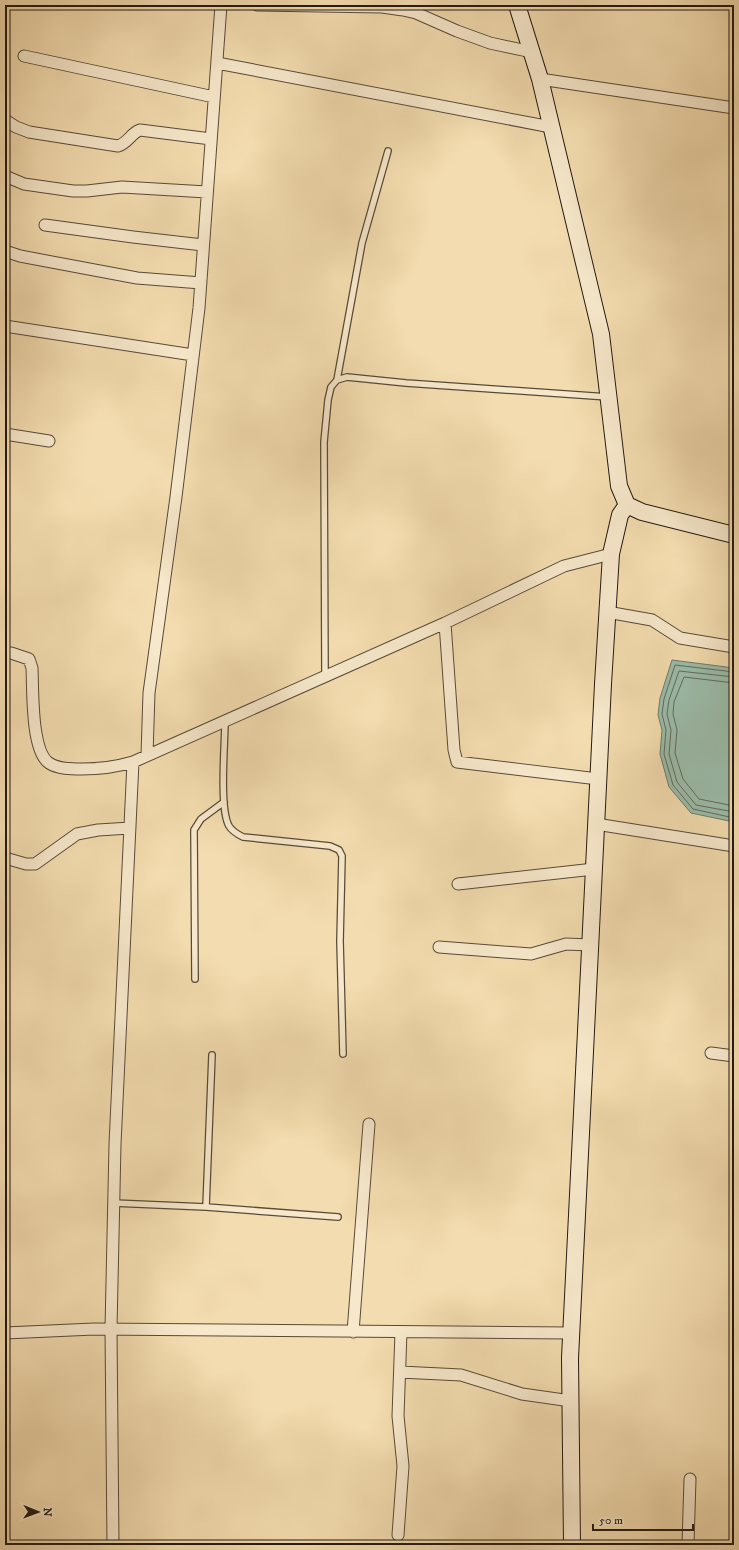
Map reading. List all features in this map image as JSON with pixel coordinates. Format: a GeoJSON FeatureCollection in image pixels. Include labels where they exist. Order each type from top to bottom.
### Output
{"type":"FeatureCollection","features":[{"type":"Feature","properties":{"kind":"street"},"geometry":{"type":"LineString","coordinates":[[147,755],[149,693],[193,355],[200,283],[221,5]]}},
{"type":"Feature","properties":{"kind":"street"},"geometry":{"type":"LineString","coordinates":[[257,5],[382,8],[403,10],[416,13],[457,31],[490,43],[532,52]]}},
{"type":"Feature","properties":{"kind":"street"},"geometry":{"type":"LineString","coordinates":[[517,5],[540,79],[601,334],[619,486],[627,505],[642,512],[734,535]]}},
{"type":"Feature","properties":{"kind":"street"},"geometry":{"type":"LineString","coordinates":[[24,56],[214,97]]}},
{"type":"Feature","properties":{"kind":"street"},"geometry":{"type":"LineString","coordinates":[[217,63],[552,127]]}},
{"type":"Feature","properties":{"kind":"street"},"geometry":{"type":"LineString","coordinates":[[540,79],[734,108]]}},
{"type":"Feature","properties":{"kind":"street"},"geometry":{"type":"LineString","coordinates":[[5,120],[16,127],[29,132],[118,146],[124,144],[135,132],[140,130],[211,139]]}},
{"type":"Feature","properties":{"kind":"street"},"geometry":{"type":"LineString","coordinates":[[5,176],[24,184],[73,191],[122,187],[207,192]]}},
{"type":"Feature","properties":{"kind":"street"},"geometry":{"type":"LineString","coordinates":[[45,225],[133,238],[203,245]]}},
{"type":"Feature","properties":{"kind":"street"},"geometry":{"type":"LineString","coordinates":[[5,251],[137,278],[200,283]]}},
{"type":"Feature","properties":{"kind":"street"},"geometry":{"type":"LineString","coordinates":[[5,326],[193,355]]}},
{"type":"Feature","properties":{"kind":"street"},"geometry":{"type":"LineString","coordinates":[[5,434],[48,441]]}},
{"type":"Feature","properties":{"kind":"street"},"geometry":{"type":"LineString","coordinates":[[572,1545],[570,1401],[571,1334],[598,779],[611,554],[620,515],[627,505]]}},
{"type":"Feature","properties":{"kind":"street"},"geometry":{"type":"LineString","coordinates":[[5,653],[11,653],[28,659],[32,668],[36,733],[39,746],[48,763],[61,768],[97,769],[118,766],[133,762],[445,623],[564,566],[611,554]]}},
{"type":"Feature","properties":{"kind":"street"},"geometry":{"type":"LineString","coordinates":[[607,612],[652,620],[680,638],[734,647]]}},
{"type":"Feature","properties":{"kind":"street"},"geometry":{"type":"LineString","coordinates":[[445,623],[454,750],[457,762],[598,779]]}},
{"type":"Feature","properties":{"kind":"street"},"geometry":{"type":"LineString","coordinates":[[113,1545],[110,1329],[113,1203],[133,762]]}},
{"type":"Feature","properties":{"kind":"street"},"geometry":{"type":"LineString","coordinates":[[596,824],[734,846]]}},
{"type":"Feature","properties":{"kind":"street"},"geometry":{"type":"LineString","coordinates":[[5,858],[26,864],[35,864],[77,834],[98,830],[130,828]]}},
{"type":"Feature","properties":{"kind":"street"},"geometry":{"type":"LineString","coordinates":[[458,884],[594,869]]}},
{"type":"Feature","properties":{"kind":"street"},"geometry":{"type":"LineString","coordinates":[[439,947],[531,954],[556,945],[590,945]]}},
{"type":"Feature","properties":{"kind":"street"},"geometry":{"type":"LineString","coordinates":[[711,1053],[734,1056]]}},
{"type":"Feature","properties":{"kind":"street"},"geometry":{"type":"LineString","coordinates":[[353,1332],[369,1124]]}},
{"type":"Feature","properties":{"kind":"street"},"geometry":{"type":"LineString","coordinates":[[5,1333],[110,1329],[571,1334]]}},
{"type":"Feature","properties":{"kind":"street"},"geometry":{"type":"LineString","coordinates":[[398,1534],[403,1466],[398,1416],[401,1332]]}},
{"type":"Feature","properties":{"kind":"street"},"geometry":{"type":"LineString","coordinates":[[400,1372],[461,1375],[522,1394],[570,1401]]}},
{"type":"Feature","properties":{"kind":"street"},"geometry":{"type":"LineString","coordinates":[[688,1545],[690,1479]]}},
{"type":"Feature","properties":{"kind":"lane"},"geometry":{"type":"LineString","coordinates":[[325,676],[324,442],[328,400],[331,387],[337,380],[362,243],[388,152]]}},
{"type":"Feature","properties":{"kind":"lane"},"geometry":{"type":"LineString","coordinates":[[337,380],[347,377],[413,384],[608,397]]}},
{"type":"Feature","properties":{"kind":"lane"},"geometry":{"type":"LineString","coordinates":[[225,721],[224,802],[226,818],[229,826],[235,833],[243,837],[330,846],[339,850],[342,856],[340,941],[343,1054]]}},
{"type":"Feature","properties":{"kind":"lane"},"geometry":{"type":"LineString","coordinates":[[196,979],[194,830],[201,819],[224,802]]}},
{"type":"Feature","properties":{"kind":"lane"},"geometry":{"type":"LineString","coordinates":[[206,1207],[212,1055]]}},
{"type":"Feature","properties":{"kind":"lane"},"geometry":{"type":"LineString","coordinates":[[113,1203],[206,1207],[338,1217]]}},
{"type":"Feature","properties":{"kind":"water"},"geometry":{"type":"Polygon","coordinates":[[[672,660],[734,668],[734,822],[691,813],[669,787],[660,754],[662,730],[658,715],[660,698],[672,660]]]}}]}
